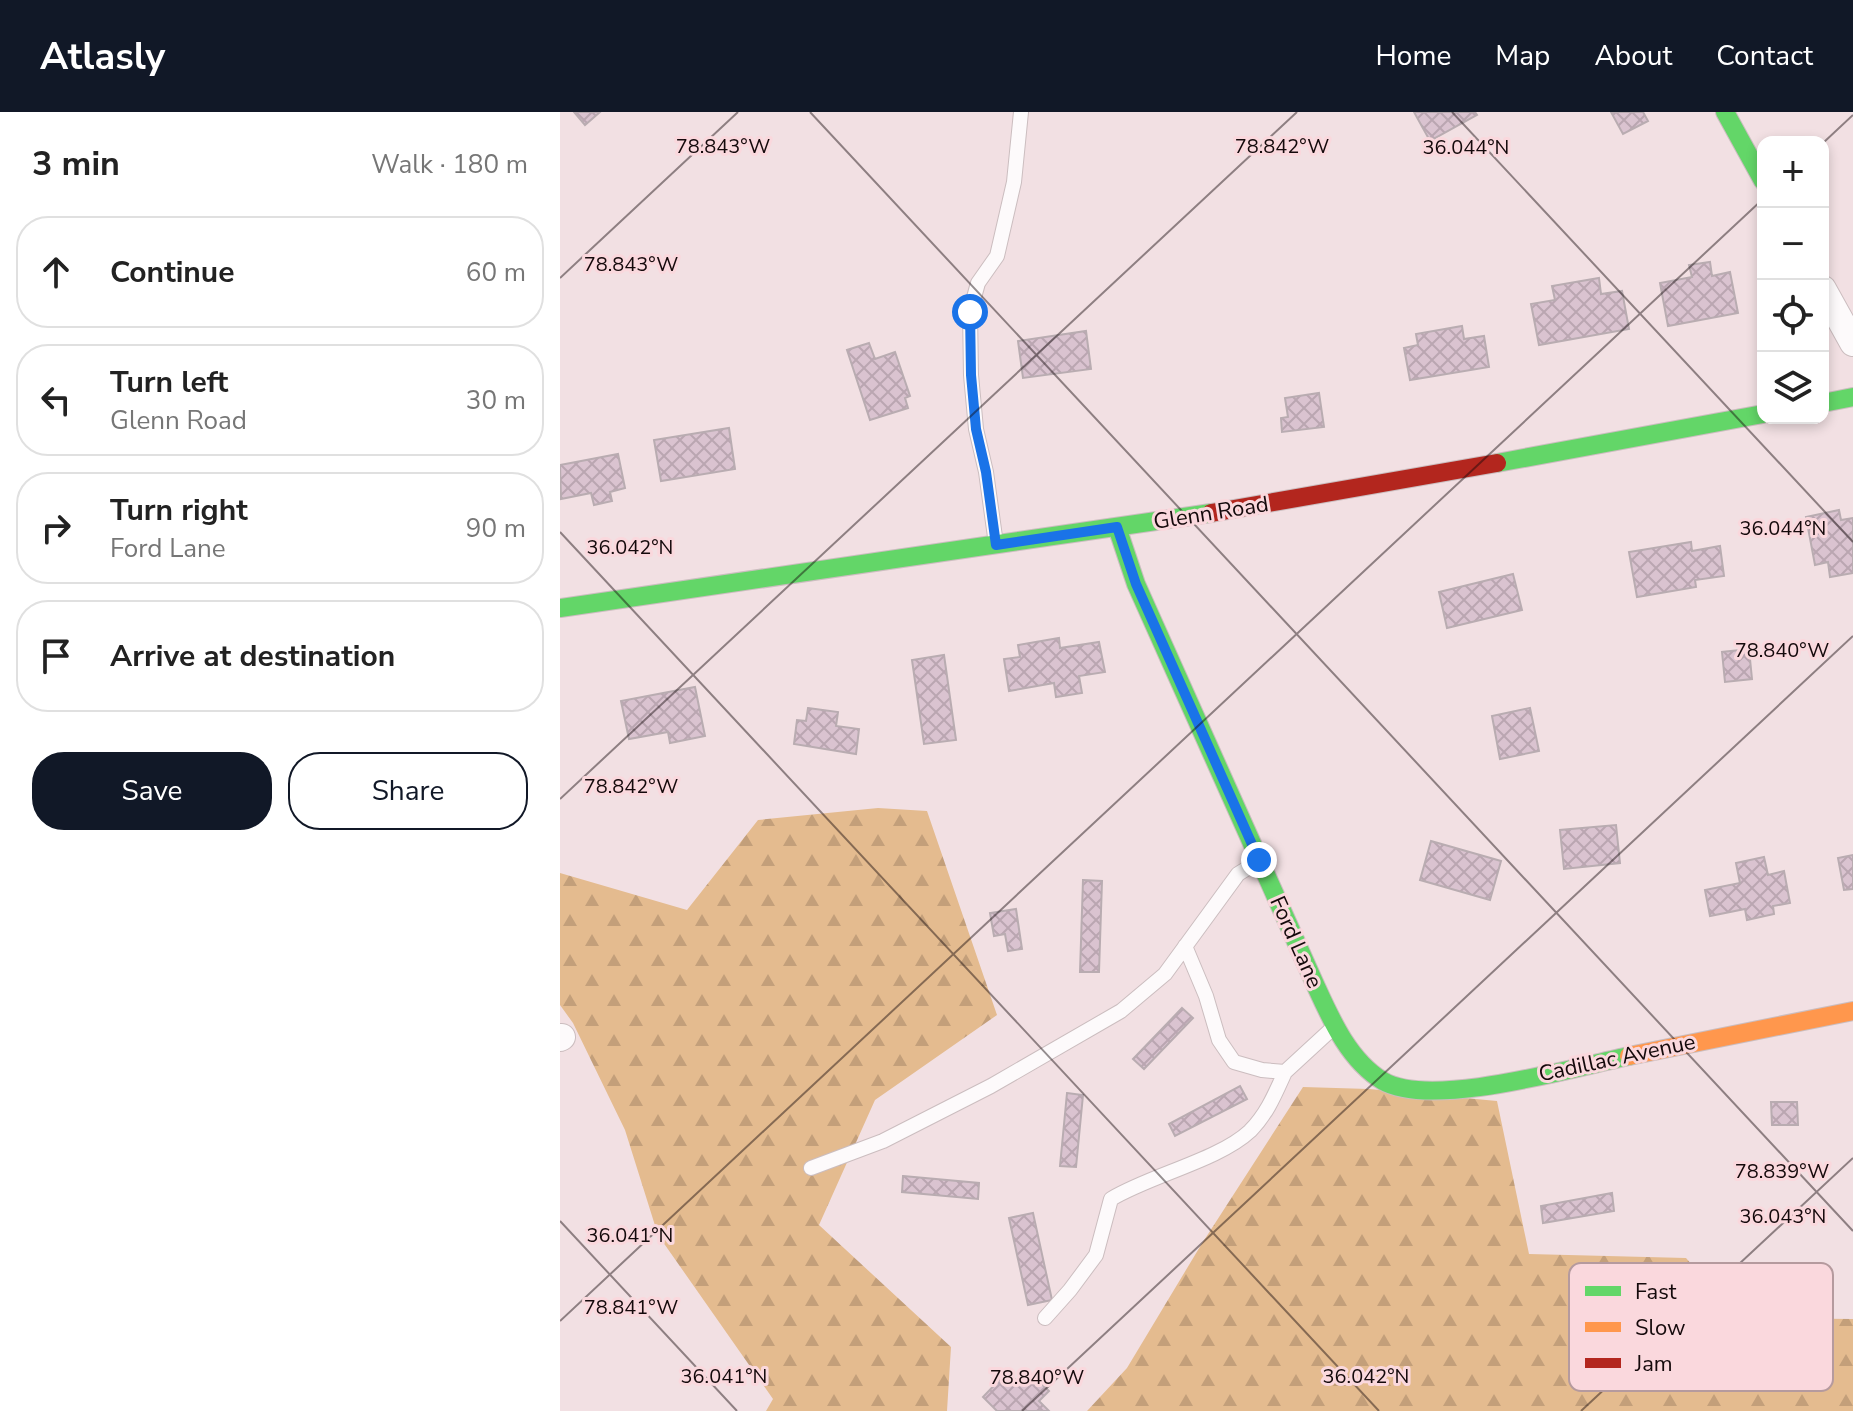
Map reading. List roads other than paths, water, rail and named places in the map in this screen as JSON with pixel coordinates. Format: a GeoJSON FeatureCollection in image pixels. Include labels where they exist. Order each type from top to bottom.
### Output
{"type":"FeatureCollection","features":[{"type":"Feature","properties":{"kind":"street"},"geometry":{"type":"LineString","coordinates":[[1725,112],[1757,170]]}},
{"type":"Feature","properties":{"kind":"street"},"geometry":{"type":"LineString","coordinates":[[1829,300],[1853,343]]}},
{"type":"Feature","properties":{"kind":"street"},"geometry":{"type":"LineString","coordinates":[[1829,402],[1853,397]]}},
{"type":"Feature","properties":{"kind":"street","name":"Glenn Road"},"geometry":{"type":"LineString","coordinates":[[560,608],[1274,504],[1757,415]]}},
{"type":"Feature","properties":{"kind":"street","name":"Ford Lane"},"geometry":{"type":"LineString","coordinates":[[1117,527],[1136,584],[1335,1025],[1361,1062],[1381,1078]]}},
{"type":"Feature","properties":{"kind":"street","name":"Cadillac Avenue"},"geometry":{"type":"LineString","coordinates":[[1381,1078],[1399,1088],[1463,1090],[1853,1011]]}},
{"type":"Feature","properties":{"kind":"lane"},"geometry":{"type":"LineString","coordinates":[[996,545],[986,472],[976,429],[970,312],[978,283],[997,256],[1014,182],[1021,112]]}},
{"type":"Feature","properties":{"kind":"lane"},"geometry":{"type":"LineString","coordinates":[[811,1168],[896,1134],[991,1086],[1121,1011],[1165,974],[1238,874],[1259,860]]}},
{"type":"Feature","properties":{"kind":"lane"},"geometry":{"type":"LineString","coordinates":[[1185,946],[1206,996],[1219,1040],[1234,1062],[1262,1070],[1285,1072]]}},
{"type":"Feature","properties":{"kind":"lane"},"geometry":{"type":"LineString","coordinates":[[1045,1318],[1096,1255],[1111,1199],[1135,1184],[1219,1151],[1249,1132],[1268,1109],[1285,1072],[1335,1025]]}}]}
